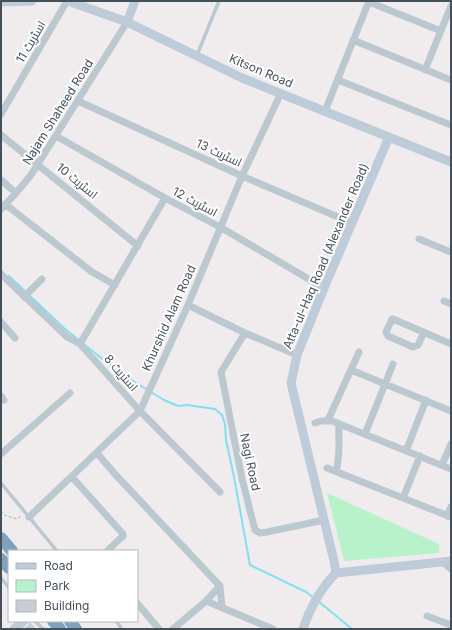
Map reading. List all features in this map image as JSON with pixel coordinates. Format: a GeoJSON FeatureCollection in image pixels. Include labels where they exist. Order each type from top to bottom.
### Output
{"type":"FeatureCollection","features":[{"type":"Feature","properties":{"kind":"highway"},"geometry":{"type":"LineString","coordinates":[[1,538],[11,550]]}},
{"type":"Feature","properties":{"kind":"street"},"geometry":{"type":"LineString","coordinates":[[1,2],[32,1]]}},
{"type":"Feature","properties":{"kind":"street","name":"Kitson Road"},"geometry":{"type":"LineString","coordinates":[[68,1],[127,22],[242,78],[451,162]]}},
{"type":"Feature","properties":{"kind":"street","name":"اسٹریٹ 11"},"geometry":{"type":"LineString","coordinates":[[1,114],[68,1]]}},
{"type":"Feature","properties":{"kind":"street"},"geometry":{"type":"LineString","coordinates":[[127,22],[135,1]]}},
{"type":"Feature","properties":{"kind":"street"},"geometry":{"type":"LineString","coordinates":[[325,111],[369,1],[441,31]]}},
{"type":"Feature","properties":{"kind":"street"},"geometry":{"type":"LineString","coordinates":[[425,70],[451,6]]}},
{"type":"Feature","properties":{"kind":"street","name":"Najam Shaheed Road"},"geometry":{"type":"LineString","coordinates":[[3,206],[31,175],[127,22]]}},
{"type":"Feature","properties":{"kind":"street"},"geometry":{"type":"LineString","coordinates":[[354,40],[451,80]]}},
{"type":"Feature","properties":{"kind":"street"},"geometry":{"type":"LineString","coordinates":[[338,80],[451,125]]}},
{"type":"Feature","properties":{"kind":"street","name":"Khurshid Alam Road"},"geometry":{"type":"LineString","coordinates":[[27,515],[72,477],[140,411],[188,306],[242,176],[281,93]]}},
{"type":"Feature","properties":{"kind":"street","name":"اسٹریٹ 13"},"geometry":{"type":"LineString","coordinates":[[78,101],[242,176],[352,224]]}},
{"type":"Feature","properties":{"kind":"street","name":"اسٹریٹ 10"},"geometry":{"type":"LineString","coordinates":[[1,135],[138,246]]}},
{"type":"Feature","properties":{"kind":"street","name":"اسٹریٹ 12"},"geometry":{"type":"LineString","coordinates":[[56,136],[165,198],[220,227],[324,288]]}},
{"type":"Feature","properties":{"kind":"street","name":"Atta-ul-Haq Road (Alexander Road)"},"geometry":{"type":"LineString","coordinates":[[336,573],[291,383],[297,355],[389,137]]}},
{"type":"Feature","properties":{"kind":"street"},"geometry":{"type":"LineString","coordinates":[[1,180],[16,193]]}},
{"type":"Feature","properties":{"kind":"street"},"geometry":{"type":"LineString","coordinates":[[81,342],[165,198]]}},
{"type":"Feature","properties":{"kind":"street"},"geometry":{"type":"LineString","coordinates":[[3,206],[92,272],[115,285]]}},
{"type":"Feature","properties":{"kind":"street"},"geometry":{"type":"LineString","coordinates":[[419,239],[451,252]]}},
{"type":"Feature","properties":{"kind":"street","name":"اسٹریٹ 8"},"geometry":{"type":"LineString","coordinates":[[1,274],[27,294],[67,337],[81,342],[140,411],[220,492]]}},
{"type":"Feature","properties":{"kind":"street"},"geometry":{"type":"LineString","coordinates":[[27,294],[42,279]]}},
{"type":"Feature","properties":{"kind":"street"},"geometry":{"type":"LineString","coordinates":[[444,301],[451,304]]}},
{"type":"Feature","properties":{"kind":"street"},"geometry":{"type":"LineString","coordinates":[[188,306],[245,333],[297,355]]}},
{"type":"Feature","properties":{"kind":"street"},"geometry":{"type":"LineString","coordinates":[[424,332],[418,345],[413,347],[388,336],[386,332],[392,319],[394,319],[424,332],[451,344]]}},
{"type":"Feature","properties":{"kind":"street"},"geometry":{"type":"LineString","coordinates":[[1,322],[15,338]]}},
{"type":"Feature","properties":{"kind":"street","name":"Nagi Road"},"geometry":{"type":"LineString","coordinates":[[245,333],[221,372],[242,479],[255,530],[260,533],[267,532],[324,520]]}},
{"type":"Feature","properties":{"kind":"street"},"geometry":{"type":"LineString","coordinates":[[328,420],[359,352]]}},
{"type":"Feature","properties":{"kind":"street"},"geometry":{"type":"LineString","coordinates":[[365,434],[393,364]]}},
{"type":"Feature","properties":{"kind":"street"},"geometry":{"type":"LineString","coordinates":[[350,370],[451,411]]}},
{"type":"Feature","properties":{"kind":"street"},"geometry":{"type":"LineString","coordinates":[[1,454],[70,392]]}},
{"type":"Feature","properties":{"kind":"street"},"geometry":{"type":"LineString","coordinates":[[406,451],[426,400]]}},
{"type":"Feature","properties":{"kind":"street"},"geometry":{"type":"LineString","coordinates":[[315,423],[328,420],[451,469]]}},
{"type":"Feature","properties":{"kind":"street"},"geometry":{"type":"LineString","coordinates":[[336,472],[340,446],[338,436],[339,424]]}},
{"type":"Feature","properties":{"kind":"street"},"geometry":{"type":"LineString","coordinates":[[442,465],[451,444]]}},
{"type":"Feature","properties":{"kind":"street"},"geometry":{"type":"LineString","coordinates":[[97,453],[220,586],[222,608]]}},
{"type":"Feature","properties":{"kind":"street"},"geometry":{"type":"LineString","coordinates":[[403,498],[420,456]]}},
{"type":"Feature","properties":{"kind":"street"},"geometry":{"type":"LineString","coordinates":[[327,468],[449,517],[451,508]]}},
{"type":"Feature","properties":{"kind":"street"},"geometry":{"type":"LineString","coordinates":[[72,477],[123,534],[123,536],[108,550]]}},
{"type":"Feature","properties":{"kind":"street"},"geometry":{"type":"LineString","coordinates":[[303,629],[312,606],[328,581],[336,573],[412,564],[449,564]]}},
{"type":"Feature","properties":{"kind":"street"},"geometry":{"type":"LineString","coordinates":[[173,629],[206,601],[220,586]]}},
{"type":"Feature","properties":{"kind":"street"},"geometry":{"type":"LineString","coordinates":[[206,601],[273,629]]}},
{"type":"Feature","properties":{"kind":"street"},"geometry":{"type":"LineString","coordinates":[[138,604],[159,629]]}},
{"type":"Feature","properties":{"kind":"street"},"geometry":{"type":"LineString","coordinates":[[427,616],[451,624]]}},
{"type":"Feature","properties":{"kind":"street"},"geometry":{"type":"LineString","coordinates":[[14,629],[23,622]]}},
{"type":"Feature","properties":{"kind":"lane"},"geometry":{"type":"LineString","coordinates":[[197,56],[219,1]]}},
{"type":"Feature","properties":{"kind":"lane"},"geometry":{"type":"LineString","coordinates":[[1,483],[56,550]]}},
{"type":"Feature","properties":{"kind":"lane"},"geometry":{"type":"LineString","coordinates":[[1,578],[8,587]]}},
{"type":"Feature","properties":{"kind":"path"},"geometry":{"type":"LineString","coordinates":[[1,512],[4,515],[17,519],[27,515]]}},
{"type":"Feature","properties":{"kind":"green space"},"geometry":{"type":"Polygon","coordinates":[[[327,493],[439,544],[439,553],[344,561],[327,493]]]}},
{"type":"Feature","properties":{"kind":"building"},"geometry":{"type":"Polygon","coordinates":[[[30,622],[36,629],[24,629],[28,625],[30,622]]]}},
{"type":"Feature","properties":{"kind":"waterway"},"geometry":{"type":"LineString","coordinates":[[9,276],[65,329],[120,373],[164,400],[178,406],[187,405],[215,409],[222,415],[225,424],[226,440],[250,565],[306,592],[314,598]]}},
{"type":"Feature","properties":{"kind":"waterway"},"geometry":{"type":"LineString","coordinates":[[318,601],[352,629]]}}]}
